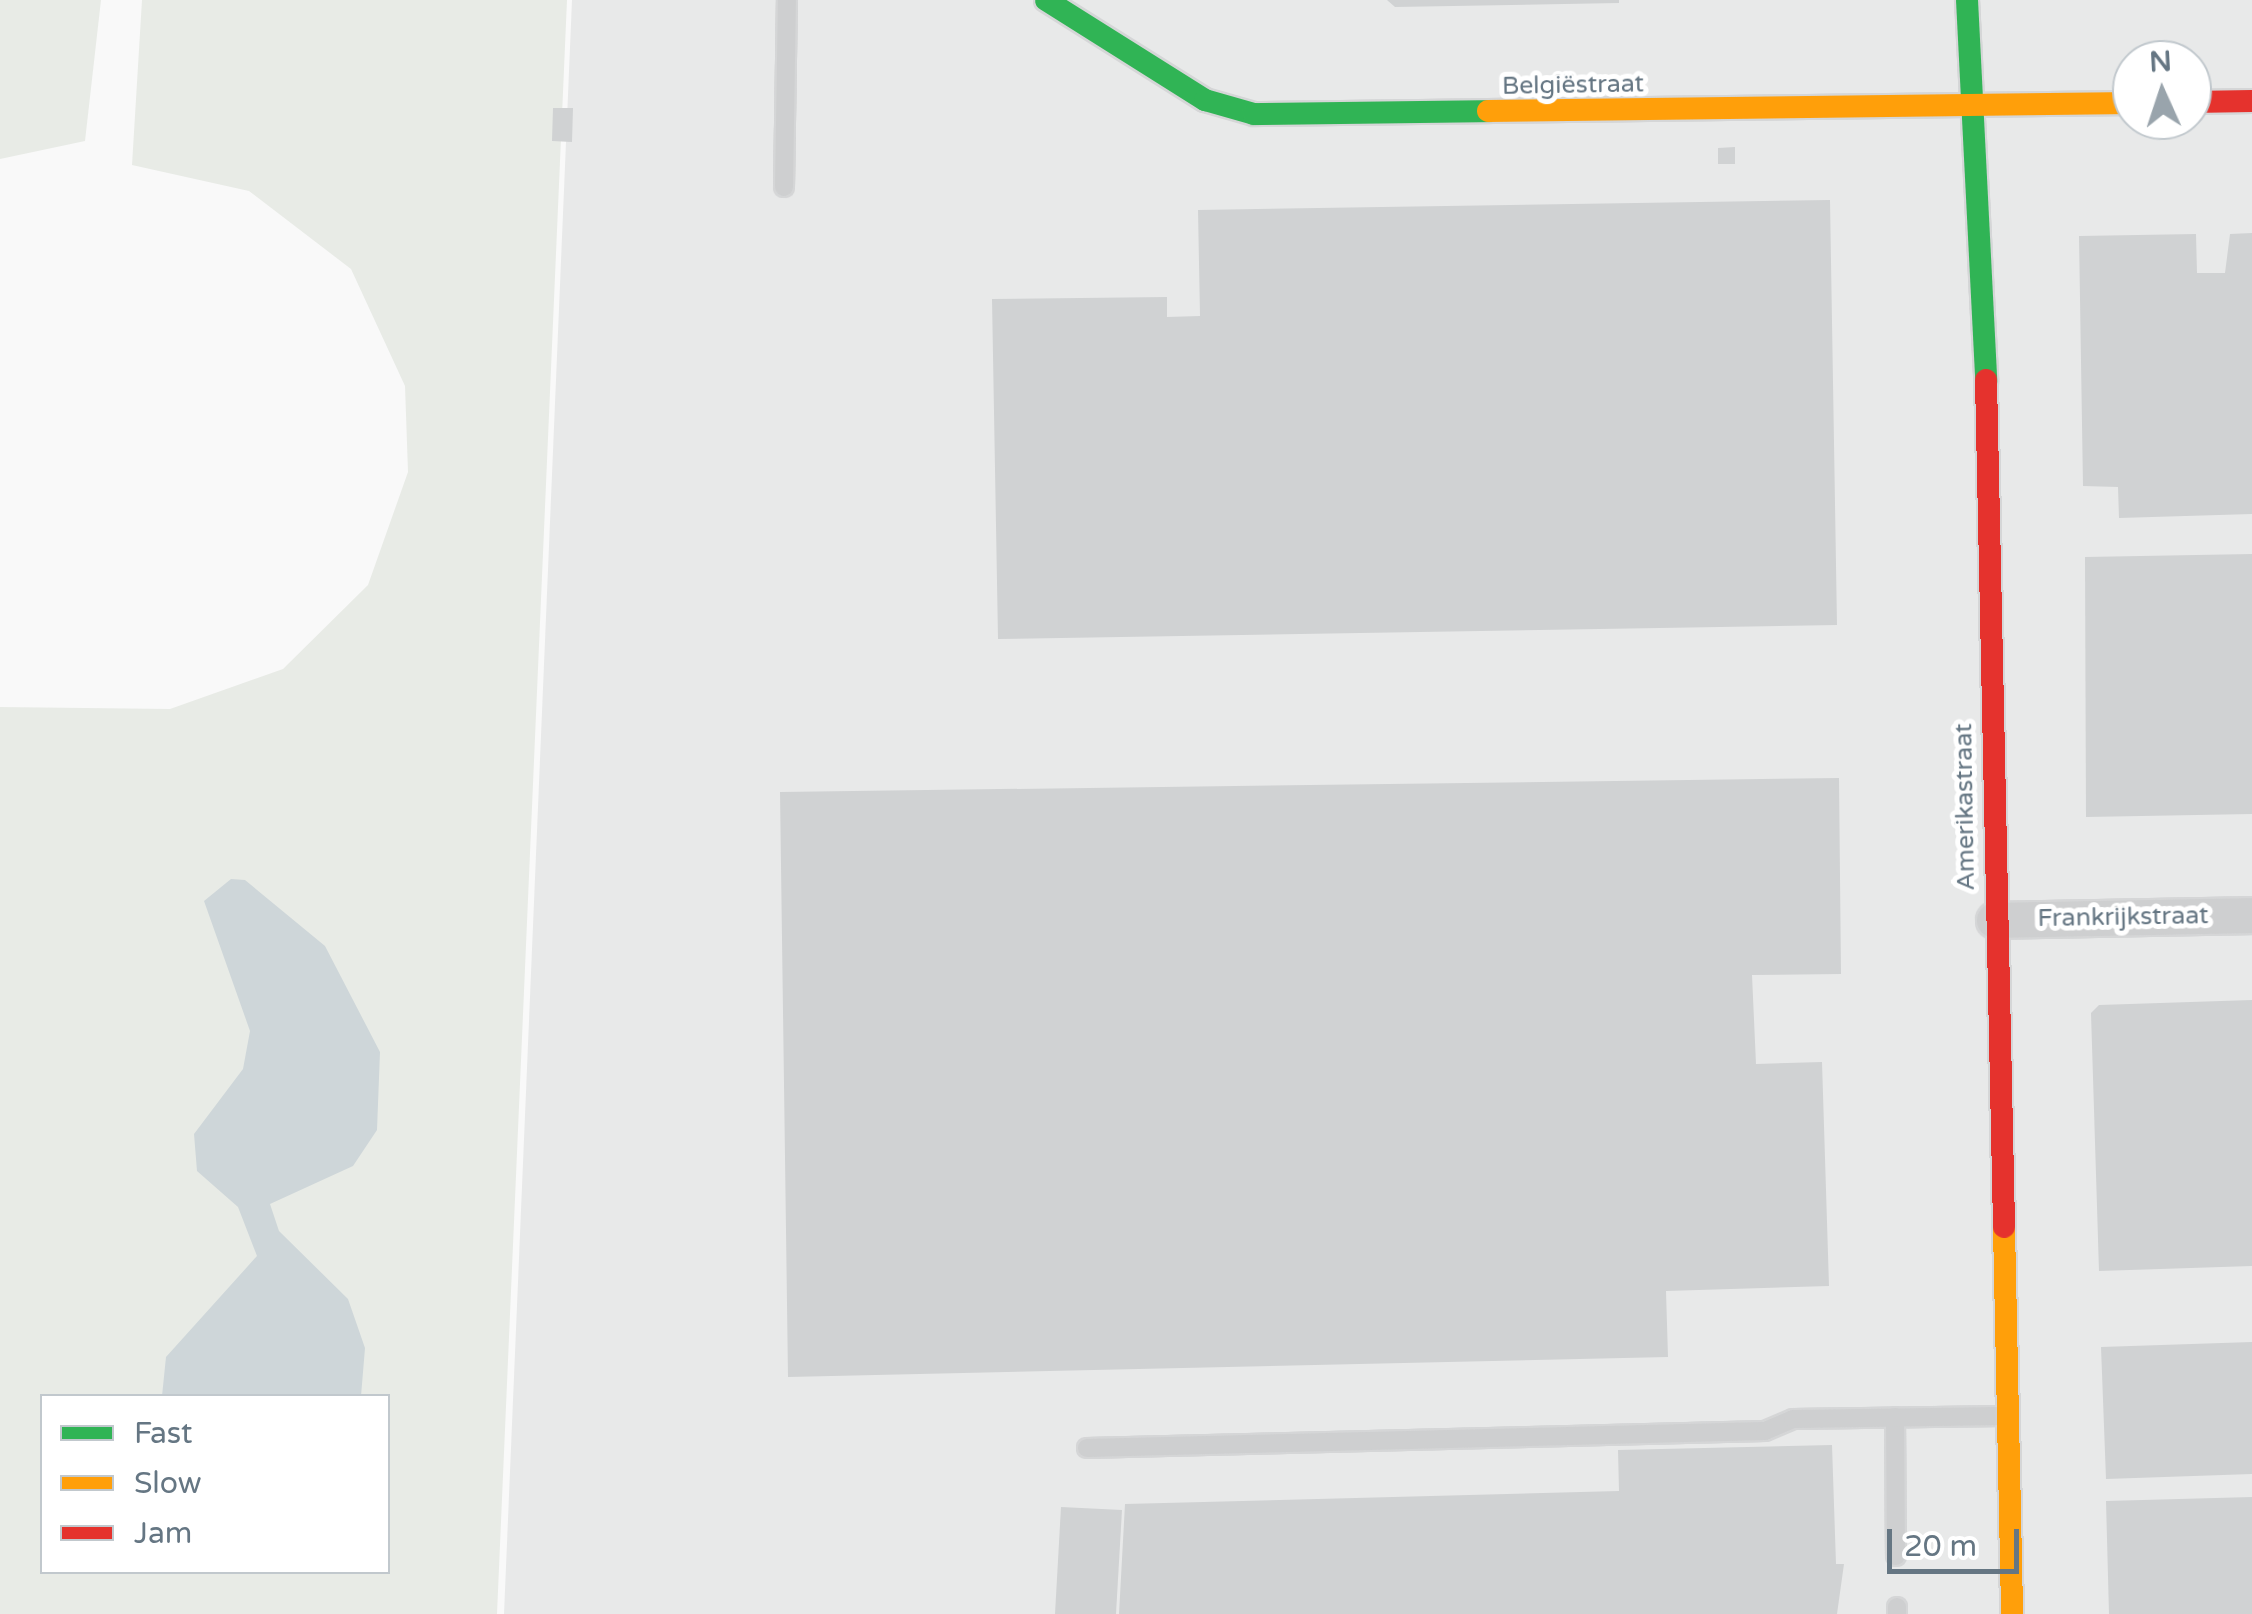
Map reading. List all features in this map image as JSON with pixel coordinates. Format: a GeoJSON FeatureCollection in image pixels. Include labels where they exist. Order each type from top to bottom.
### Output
{"type":"FeatureCollection","features":[{"type":"Feature","properties":{"kind":"street","name":"Belgiëstraat"},"geometry":{"type":"LineString","coordinates":[[1046,0],[1205,100],[1254,114],[2112,103]]}},
{"type":"Feature","properties":{"kind":"street","name":"Amerikastraat"},"geometry":{"type":"LineString","coordinates":[[1967,0],[1986,408],[1994,920],[2012,1614]]}},
{"type":"Feature","properties":{"kind":"street"},"geometry":{"type":"LineString","coordinates":[[2212,102],[2252,101]]}},
{"type":"Feature","properties":{"kind":"street","name":"Frankrijkstraat"},"geometry":{"type":"LineString","coordinates":[[1994,920],[2252,914]]}},
{"type":"Feature","properties":{"kind":"lane"},"geometry":{"type":"LineString","coordinates":[[784,187],[787,0]]}},
{"type":"Feature","properties":{"kind":"lane"},"geometry":{"type":"LineString","coordinates":[[1087,1448],[1765,1431],[1793,1420],[2009,1416]]}},
{"type":"Feature","properties":{"kind":"lane"},"geometry":{"type":"LineString","coordinates":[[1895,1417],[1896,1556]]}},
{"type":"Feature","properties":{"kind":"shaded area"},"geometry":{"type":"Polygon","coordinates":[[[0,0],[101,0],[85,141],[0,159],[0,0]]]}},
{"type":"Feature","properties":{"kind":"shaded area"},"geometry":{"type":"Polygon","coordinates":[[[142,0],[567,0],[497,1614],[0,1614],[0,707],[170,709],[283,669],[368,585],[408,472],[405,386],[351,269],[249,191],[132,165],[142,0]]]}},
{"type":"Feature","properties":{"kind":"shaded area"},"geometry":{"type":"Polygon","coordinates":[[[572,0],[2252,0],[2252,1614],[504,1614],[572,0]]]}},
{"type":"Feature","properties":{"kind":"shaded area"},"geometry":{"type":"Polygon","coordinates":[[[231,879],[245,880],[325,946],[380,1052],[377,1130],[353,1166],[270,1204],[279,1231],[348,1299],[365,1348],[361,1394],[162,1394],[166,1357],[257,1256],[238,1207],[197,1171],[194,1134],[243,1069],[250,1031],[204,901],[231,879]]]}},
{"type":"Feature","properties":{"kind":"building"},"geometry":{"type":"Polygon","coordinates":[[[1387,0],[1619,0],[1619,3],[1395,7],[1387,0]]]}},
{"type":"Feature","properties":{"kind":"building"},"geometry":{"type":"Polygon","coordinates":[[[553,108],[573,108],[572,142],[552,141],[553,108]]]}},
{"type":"Feature","properties":{"kind":"building"},"geometry":{"type":"Polygon","coordinates":[[[1735,147],[1735,164],[1718,164],[1718,148],[1735,147]]]}},
{"type":"Feature","properties":{"kind":"building"},"geometry":{"type":"Polygon","coordinates":[[[1830,200],[1837,625],[998,639],[992,299],[1167,297],[1167,317],[1200,316],[1198,210],[1830,200]]]}},
{"type":"Feature","properties":{"kind":"building"},"geometry":{"type":"Polygon","coordinates":[[[2252,233],[2252,514],[2119,518],[2118,487],[2083,486],[2079,236],[2196,234],[2197,273],[2225,273],[2230,234],[2252,233]]]}},
{"type":"Feature","properties":{"kind":"building"},"geometry":{"type":"Polygon","coordinates":[[[2252,554],[2252,814],[2086,817],[2085,557],[2252,554]]]}},
{"type":"Feature","properties":{"kind":"building"},"geometry":{"type":"Polygon","coordinates":[[[1839,778],[1841,974],[1752,975],[1756,1064],[1822,1062],[1829,1286],[1666,1291],[1668,1357],[788,1377],[780,792],[1839,778]]]}},
{"type":"Feature","properties":{"kind":"building"},"geometry":{"type":"Polygon","coordinates":[[[2252,1000],[2252,1266],[2099,1271],[2091,1013],[2099,1005],[2252,1000]]]}},
{"type":"Feature","properties":{"kind":"building"},"geometry":{"type":"Polygon","coordinates":[[[2252,1342],[2252,1474],[2106,1479],[2101,1347],[2252,1342]]]}},
{"type":"Feature","properties":{"kind":"building"},"geometry":{"type":"Polygon","coordinates":[[[1832,1445],[1836,1564],[1844,1564],[1837,1614],[1119,1614],[1125,1504],[1619,1491],[1618,1450],[1832,1445]]]}},
{"type":"Feature","properties":{"kind":"building"},"geometry":{"type":"Polygon","coordinates":[[[2252,1497],[2252,1614],[2109,1614],[2106,1501],[2252,1497]]]}},
{"type":"Feature","properties":{"kind":"building"},"geometry":{"type":"Polygon","coordinates":[[[1061,1507],[1122,1510],[1116,1614],[1055,1614],[1061,1507]]]}},
{"type":"Feature","properties":{"kind":"traffic: fast"},"geometry":{"type":"LineString","coordinates":[[1046,0],[1205,100],[1254,114],[1488,111]]}},
{"type":"Feature","properties":{"kind":"traffic: fast"},"geometry":{"type":"LineString","coordinates":[[1967,0],[1986,380]]}},
{"type":"Feature","properties":{"kind":"traffic: slow"},"geometry":{"type":"LineString","coordinates":[[1488,111],[2112,103]]}},
{"type":"Feature","properties":{"kind":"traffic: slow"},"geometry":{"type":"LineString","coordinates":[[2004,1227],[2012,1614]]}},
{"type":"Feature","properties":{"kind":"traffic: jam"},"geometry":{"type":"LineString","coordinates":[[2212,102],[2252,101]]}},
{"type":"Feature","properties":{"kind":"traffic: jam"},"geometry":{"type":"LineString","coordinates":[[1986,380],[2004,1227]]}}]}
